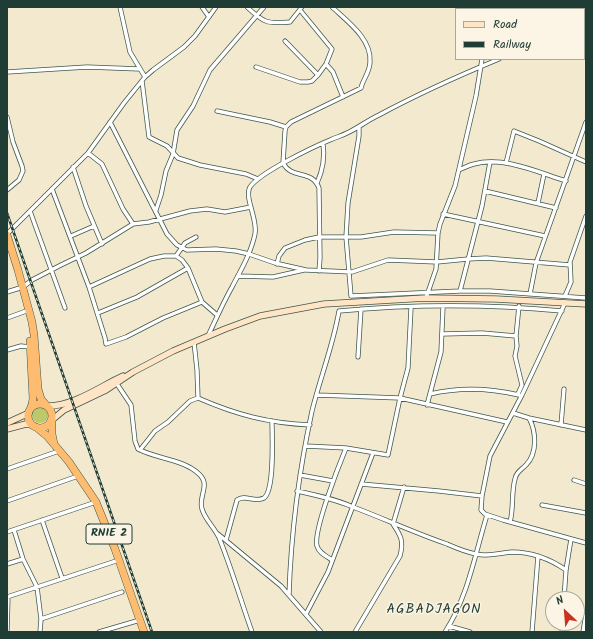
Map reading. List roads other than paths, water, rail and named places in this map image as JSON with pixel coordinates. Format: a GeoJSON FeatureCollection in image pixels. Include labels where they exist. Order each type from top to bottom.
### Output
{"type":"FeatureCollection","features":[{"type":"Feature","properties":{"kind":"highway"},"geometry":{"type":"LineString","coordinates":[[7,234],[10,255],[23,286],[34,335],[38,389],[41,399],[52,412],[52,420],[50,424],[44,427],[34,426],[29,419],[29,411],[33,399],[29,313]]}},
{"type":"Feature","properties":{"kind":"highway"},"geometry":{"type":"LineString","coordinates":[[29,411],[34,406],[39,404],[47,406]]}},
{"type":"Feature","properties":{"kind":"highway","name":"RNIE 2"},"geometry":{"type":"LineString","coordinates":[[52,420],[52,434],[57,449]]}},
{"type":"Feature","properties":{"kind":"highway","name":"RNIE 2"},"geometry":{"type":"LineString","coordinates":[[34,426],[44,433],[78,476],[96,502],[119,560],[144,632]]}},
{"type":"Feature","properties":{"kind":"main road"},"geometry":{"type":"LineString","coordinates":[[47,406],[54,406],[72,401],[208,336],[260,316],[296,309],[339,303],[426,298],[520,300],[565,299],[586,304]]}},
{"type":"Feature","properties":{"kind":"main road"},"geometry":{"type":"LineString","coordinates":[[52,420],[64,410],[117,384],[133,372]]}},
{"type":"Feature","properties":{"kind":"main road"},"geometry":{"type":"LineString","coordinates":[[7,423],[29,411]]}},
{"type":"Feature","properties":{"kind":"main road"},"geometry":{"type":"LineString","coordinates":[[7,429],[26,424],[34,426]]}},
{"type":"Feature","properties":{"kind":"street"},"geometry":{"type":"LineString","coordinates":[[120,7],[130,52],[144,79],[149,137],[167,146],[178,158],[200,165],[246,174],[258,179]]}},
{"type":"Feature","properties":{"kind":"street"},"geometry":{"type":"LineString","coordinates":[[202,7],[208,16]]}},
{"type":"Feature","properties":{"kind":"street"},"geometry":{"type":"LineString","coordinates":[[7,234],[88,153],[144,79],[159,65],[184,47],[201,29],[208,16],[216,7]]}},
{"type":"Feature","properties":{"kind":"street"},"geometry":{"type":"LineString","coordinates":[[247,7],[262,19],[273,24],[290,22],[301,9],[332,47],[332,51],[326,64],[312,81],[300,82],[256,67]]}},
{"type":"Feature","properties":{"kind":"street"},"geometry":{"type":"LineString","coordinates":[[156,210],[161,196],[166,171],[173,154],[177,130],[193,106],[210,70],[264,7]]}},
{"type":"Feature","properties":{"kind":"street"},"geometry":{"type":"LineString","coordinates":[[319,271],[319,192],[317,183],[311,177],[287,170],[284,163],[286,127],[291,122],[361,88],[369,69],[370,56],[359,33],[332,7]]}},
{"type":"Feature","properties":{"kind":"street"},"geometry":{"type":"LineString","coordinates":[[285,41],[318,75]]}},
{"type":"Feature","properties":{"kind":"street"},"geometry":{"type":"LineString","coordinates":[[426,298],[427,292],[434,277],[437,262],[438,233],[459,170],[482,60]]}},
{"type":"Feature","properties":{"kind":"street"},"geometry":{"type":"LineString","coordinates":[[208,336],[217,315],[249,254],[256,234],[255,216],[251,207],[248,192],[258,179],[284,163],[359,127],[375,117],[431,89],[496,60]]}},
{"type":"Feature","properties":{"kind":"street"},"geometry":{"type":"LineString","coordinates":[[326,64],[333,72],[343,97]]}},
{"type":"Feature","properties":{"kind":"street"},"geometry":{"type":"LineString","coordinates":[[7,72],[87,67],[140,69]]}},
{"type":"Feature","properties":{"kind":"street"},"geometry":{"type":"LineString","coordinates":[[217,111],[270,122],[286,127]]}},
{"type":"Feature","properties":{"kind":"street"},"geometry":{"type":"LineString","coordinates":[[7,117],[13,142],[23,172],[19,180],[7,190]]}},
{"type":"Feature","properties":{"kind":"street"},"geometry":{"type":"LineString","coordinates":[[110,122],[167,234],[181,248],[190,251],[228,250],[249,254],[277,264],[319,271],[357,271],[388,260],[437,262],[468,259],[510,260],[570,265]]}},
{"type":"Feature","properties":{"kind":"street"},"geometry":{"type":"LineString","coordinates":[[530,294],[536,263],[586,122]]}},
{"type":"Feature","properties":{"kind":"street"},"geometry":{"type":"LineString","coordinates":[[359,127],[360,136],[348,203],[346,237],[351,296],[460,291],[530,294],[565,299],[586,298]]}},
{"type":"Feature","properties":{"kind":"street"},"geometry":{"type":"LineString","coordinates":[[506,163],[514,131],[586,162]]}},
{"type":"Feature","properties":{"kind":"street"},"geometry":{"type":"LineString","coordinates":[[317,183],[321,174],[324,157],[323,143]]}},
{"type":"Feature","properties":{"kind":"street"},"geometry":{"type":"LineString","coordinates":[[88,153],[102,164],[123,209],[133,224]]}},
{"type":"Feature","properties":{"kind":"street"},"geometry":{"type":"LineString","coordinates":[[459,170],[474,164],[490,162],[506,163],[566,181]]}},
{"type":"Feature","properties":{"kind":"street"},"geometry":{"type":"LineString","coordinates":[[460,291],[485,191],[490,162]]}},
{"type":"Feature","properties":{"kind":"street"},"geometry":{"type":"LineString","coordinates":[[73,167],[102,244]]}},
{"type":"Feature","properties":{"kind":"street"},"geometry":{"type":"LineString","coordinates":[[538,203],[544,174]]}},
{"type":"Feature","properties":{"kind":"street"},"geometry":{"type":"LineString","coordinates":[[52,189],[79,256],[98,313],[106,344],[126,337],[163,318],[202,302]]}},
{"type":"Feature","properties":{"kind":"street"},"geometry":{"type":"LineString","coordinates":[[485,191],[556,208]]}},
{"type":"Feature","properties":{"kind":"street"},"geometry":{"type":"LineString","coordinates":[[7,292],[23,286],[102,244],[133,224],[196,210],[206,209],[225,212],[251,207]]}},
{"type":"Feature","properties":{"kind":"street"},"geometry":{"type":"LineString","coordinates":[[30,211],[65,308]]}},
{"type":"Feature","properties":{"kind":"street"},"geometry":{"type":"LineString","coordinates":[[444,214],[545,236]]}},
{"type":"Feature","properties":{"kind":"street"},"geometry":{"type":"LineString","coordinates":[[586,216],[577,238],[570,265],[571,282],[562,311],[520,395],[513,413],[490,456],[482,496],[481,510],[487,515],[586,543]]}},
{"type":"Feature","properties":{"kind":"street"},"geometry":{"type":"LineString","coordinates":[[71,236],[94,226]]}},
{"type":"Feature","properties":{"kind":"street"},"geometry":{"type":"LineString","coordinates":[[277,264],[279,256],[285,248],[305,240],[320,237],[361,237],[394,232],[438,233]]}},
{"type":"Feature","properties":{"kind":"street"},"geometry":{"type":"LineString","coordinates":[[176,256],[188,240],[196,237]]}},
{"type":"Feature","properties":{"kind":"street"},"geometry":{"type":"LineString","coordinates":[[89,287],[150,259],[164,256],[176,256],[182,260],[188,268],[202,302],[217,315]]}},
{"type":"Feature","properties":{"kind":"street"},"geometry":{"type":"LineString","coordinates":[[98,313],[137,297],[188,268]]}},
{"type":"Feature","properties":{"kind":"street"},"geometry":{"type":"LineString","coordinates":[[238,276],[273,277],[306,270]]}},
{"type":"Feature","properties":{"kind":"street"},"geometry":{"type":"LineString","coordinates":[[460,307],[461,298]]}},
{"type":"Feature","properties":{"kind":"street"},"geometry":{"type":"LineString","coordinates":[[520,300],[516,336],[516,360],[522,380],[520,395]]}},
{"type":"Feature","properties":{"kind":"street"},"geometry":{"type":"LineString","coordinates":[[289,595],[297,491],[317,395],[332,344],[339,311],[339,303]]}},
{"type":"Feature","properties":{"kind":"street"},"geometry":{"type":"LineString","coordinates":[[339,311],[443,307],[519,307],[562,311]]}},
{"type":"Feature","properties":{"kind":"street"},"geometry":{"type":"LineString","coordinates":[[427,404],[438,364],[442,334],[443,307]]}},
{"type":"Feature","properties":{"kind":"street"},"geometry":{"type":"LineString","coordinates":[[306,446],[346,448],[388,455],[410,357],[411,308]]}},
{"type":"Feature","properties":{"kind":"street"},"geometry":{"type":"LineString","coordinates":[[358,357],[361,309]]}},
{"type":"Feature","properties":{"kind":"street"},"geometry":{"type":"LineString","coordinates":[[7,318],[29,313]]}},
{"type":"Feature","properties":{"kind":"street"},"geometry":{"type":"LineString","coordinates":[[442,334],[482,333],[516,336]]}},
{"type":"Feature","properties":{"kind":"street"},"geometry":{"type":"LineString","coordinates":[[194,342],[198,398]]}},
{"type":"Feature","properties":{"kind":"street"},"geometry":{"type":"LineString","coordinates":[[7,350],[21,346],[30,347]]}},
{"type":"Feature","properties":{"kind":"street"},"geometry":{"type":"LineString","coordinates":[[117,384],[131,405],[136,446],[140,450],[185,465],[199,474],[203,479],[205,484],[201,503],[202,509],[217,533],[224,550],[252,632]]}},
{"type":"Feature","properties":{"kind":"street"},"geometry":{"type":"LineString","coordinates":[[430,394],[452,390],[474,389],[520,395]]}},
{"type":"Feature","properties":{"kind":"street"},"geometry":{"type":"LineString","coordinates":[[561,425],[564,389]]}},
{"type":"Feature","properties":{"kind":"street"},"geometry":{"type":"LineString","coordinates":[[317,395],[400,398],[508,422]]}},
{"type":"Feature","properties":{"kind":"street"},"geometry":{"type":"LineString","coordinates":[[140,450],[155,431],[168,422],[190,401],[198,398],[231,411],[272,422],[310,425]]}},
{"type":"Feature","properties":{"kind":"street"},"geometry":{"type":"LineString","coordinates":[[513,413],[529,418],[586,430]]}},
{"type":"Feature","properties":{"kind":"street"},"geometry":{"type":"LineString","coordinates":[[510,522],[512,494],[516,474],[528,462],[533,447],[534,432],[529,418]]}},
{"type":"Feature","properties":{"kind":"street"},"geometry":{"type":"LineString","coordinates":[[226,540],[236,500],[241,498],[264,498],[268,492],[272,466],[272,422]]}},
{"type":"Feature","properties":{"kind":"street"},"geometry":{"type":"LineString","coordinates":[[332,560],[320,552],[316,542],[333,481],[346,448]]}},
{"type":"Feature","properties":{"kind":"street"},"geometry":{"type":"LineString","coordinates":[[7,469],[57,449]]}},
{"type":"Feature","properties":{"kind":"street"},"geometry":{"type":"LineString","coordinates":[[306,614],[322,585],[373,452]]}},
{"type":"Feature","properties":{"kind":"street"},"geometry":{"type":"LineString","coordinates":[[300,474],[333,481]]}},
{"type":"Feature","properties":{"kind":"street"},"geometry":{"type":"LineString","coordinates":[[7,501],[78,476]]}},
{"type":"Feature","properties":{"kind":"street"},"geometry":{"type":"LineString","coordinates":[[574,480],[586,484]]}},
{"type":"Feature","properties":{"kind":"street"},"geometry":{"type":"LineString","coordinates":[[361,484],[482,496]]}},
{"type":"Feature","properties":{"kind":"street"},"geometry":{"type":"LineString","coordinates":[[355,632],[400,556],[403,546],[401,538],[393,524],[404,488]]}},
{"type":"Feature","properties":{"kind":"street"},"geometry":{"type":"LineString","coordinates":[[297,491],[328,498],[352,506],[393,524],[475,554],[492,556],[513,552],[538,556],[551,560],[566,570]]}},
{"type":"Feature","properties":{"kind":"street"},"geometry":{"type":"LineString","coordinates":[[7,532],[96,502]]}},
{"type":"Feature","properties":{"kind":"street"},"geometry":{"type":"LineString","coordinates":[[542,505],[586,513]]}},
{"type":"Feature","properties":{"kind":"street"},"geometry":{"type":"LineString","coordinates":[[445,632],[467,584],[487,515]]}},
{"type":"Feature","properties":{"kind":"street"},"geometry":{"type":"LineString","coordinates":[[42,520],[62,578]]}},
{"type":"Feature","properties":{"kind":"street"},"geometry":{"type":"LineString","coordinates":[[14,530],[23,559],[37,586],[41,619],[40,632]]}},
{"type":"Feature","properties":{"kind":"street"},"geometry":{"type":"LineString","coordinates":[[217,533],[263,570],[289,595],[321,632]]}},
{"type":"Feature","properties":{"kind":"street"},"geometry":{"type":"LineString","coordinates":[[565,591],[571,539]]}},
{"type":"Feature","properties":{"kind":"street"},"geometry":{"type":"LineString","coordinates":[[532,632],[538,556]]}},
{"type":"Feature","properties":{"kind":"street"},"geometry":{"type":"LineString","coordinates":[[7,564],[23,559]]}},
{"type":"Feature","properties":{"kind":"street"},"geometry":{"type":"LineString","coordinates":[[7,632],[7,597],[119,560]]}},
{"type":"Feature","properties":{"kind":"street"},"geometry":{"type":"LineString","coordinates":[[41,619],[122,592]]}},
{"type":"Feature","properties":{"kind":"street"},"geometry":{"type":"LineString","coordinates":[[583,632],[586,614]]}},
{"type":"Feature","properties":{"kind":"street"},"geometry":{"type":"LineString","coordinates":[[100,632],[140,620]]}},
{"type":"Feature","properties":{"kind":"street"},"geometry":{"type":"LineString","coordinates":[[449,626],[470,632]]}},
{"type":"Feature","properties":{"kind":"railway"},"geometry":{"type":"LineString","coordinates":[[7,213],[152,632]]}},
{"type":"Feature","properties":{"kind":"district","name":"AGBADJAGON"},"geometry":{"type":"Point","coordinates":[434,611]}}]}
